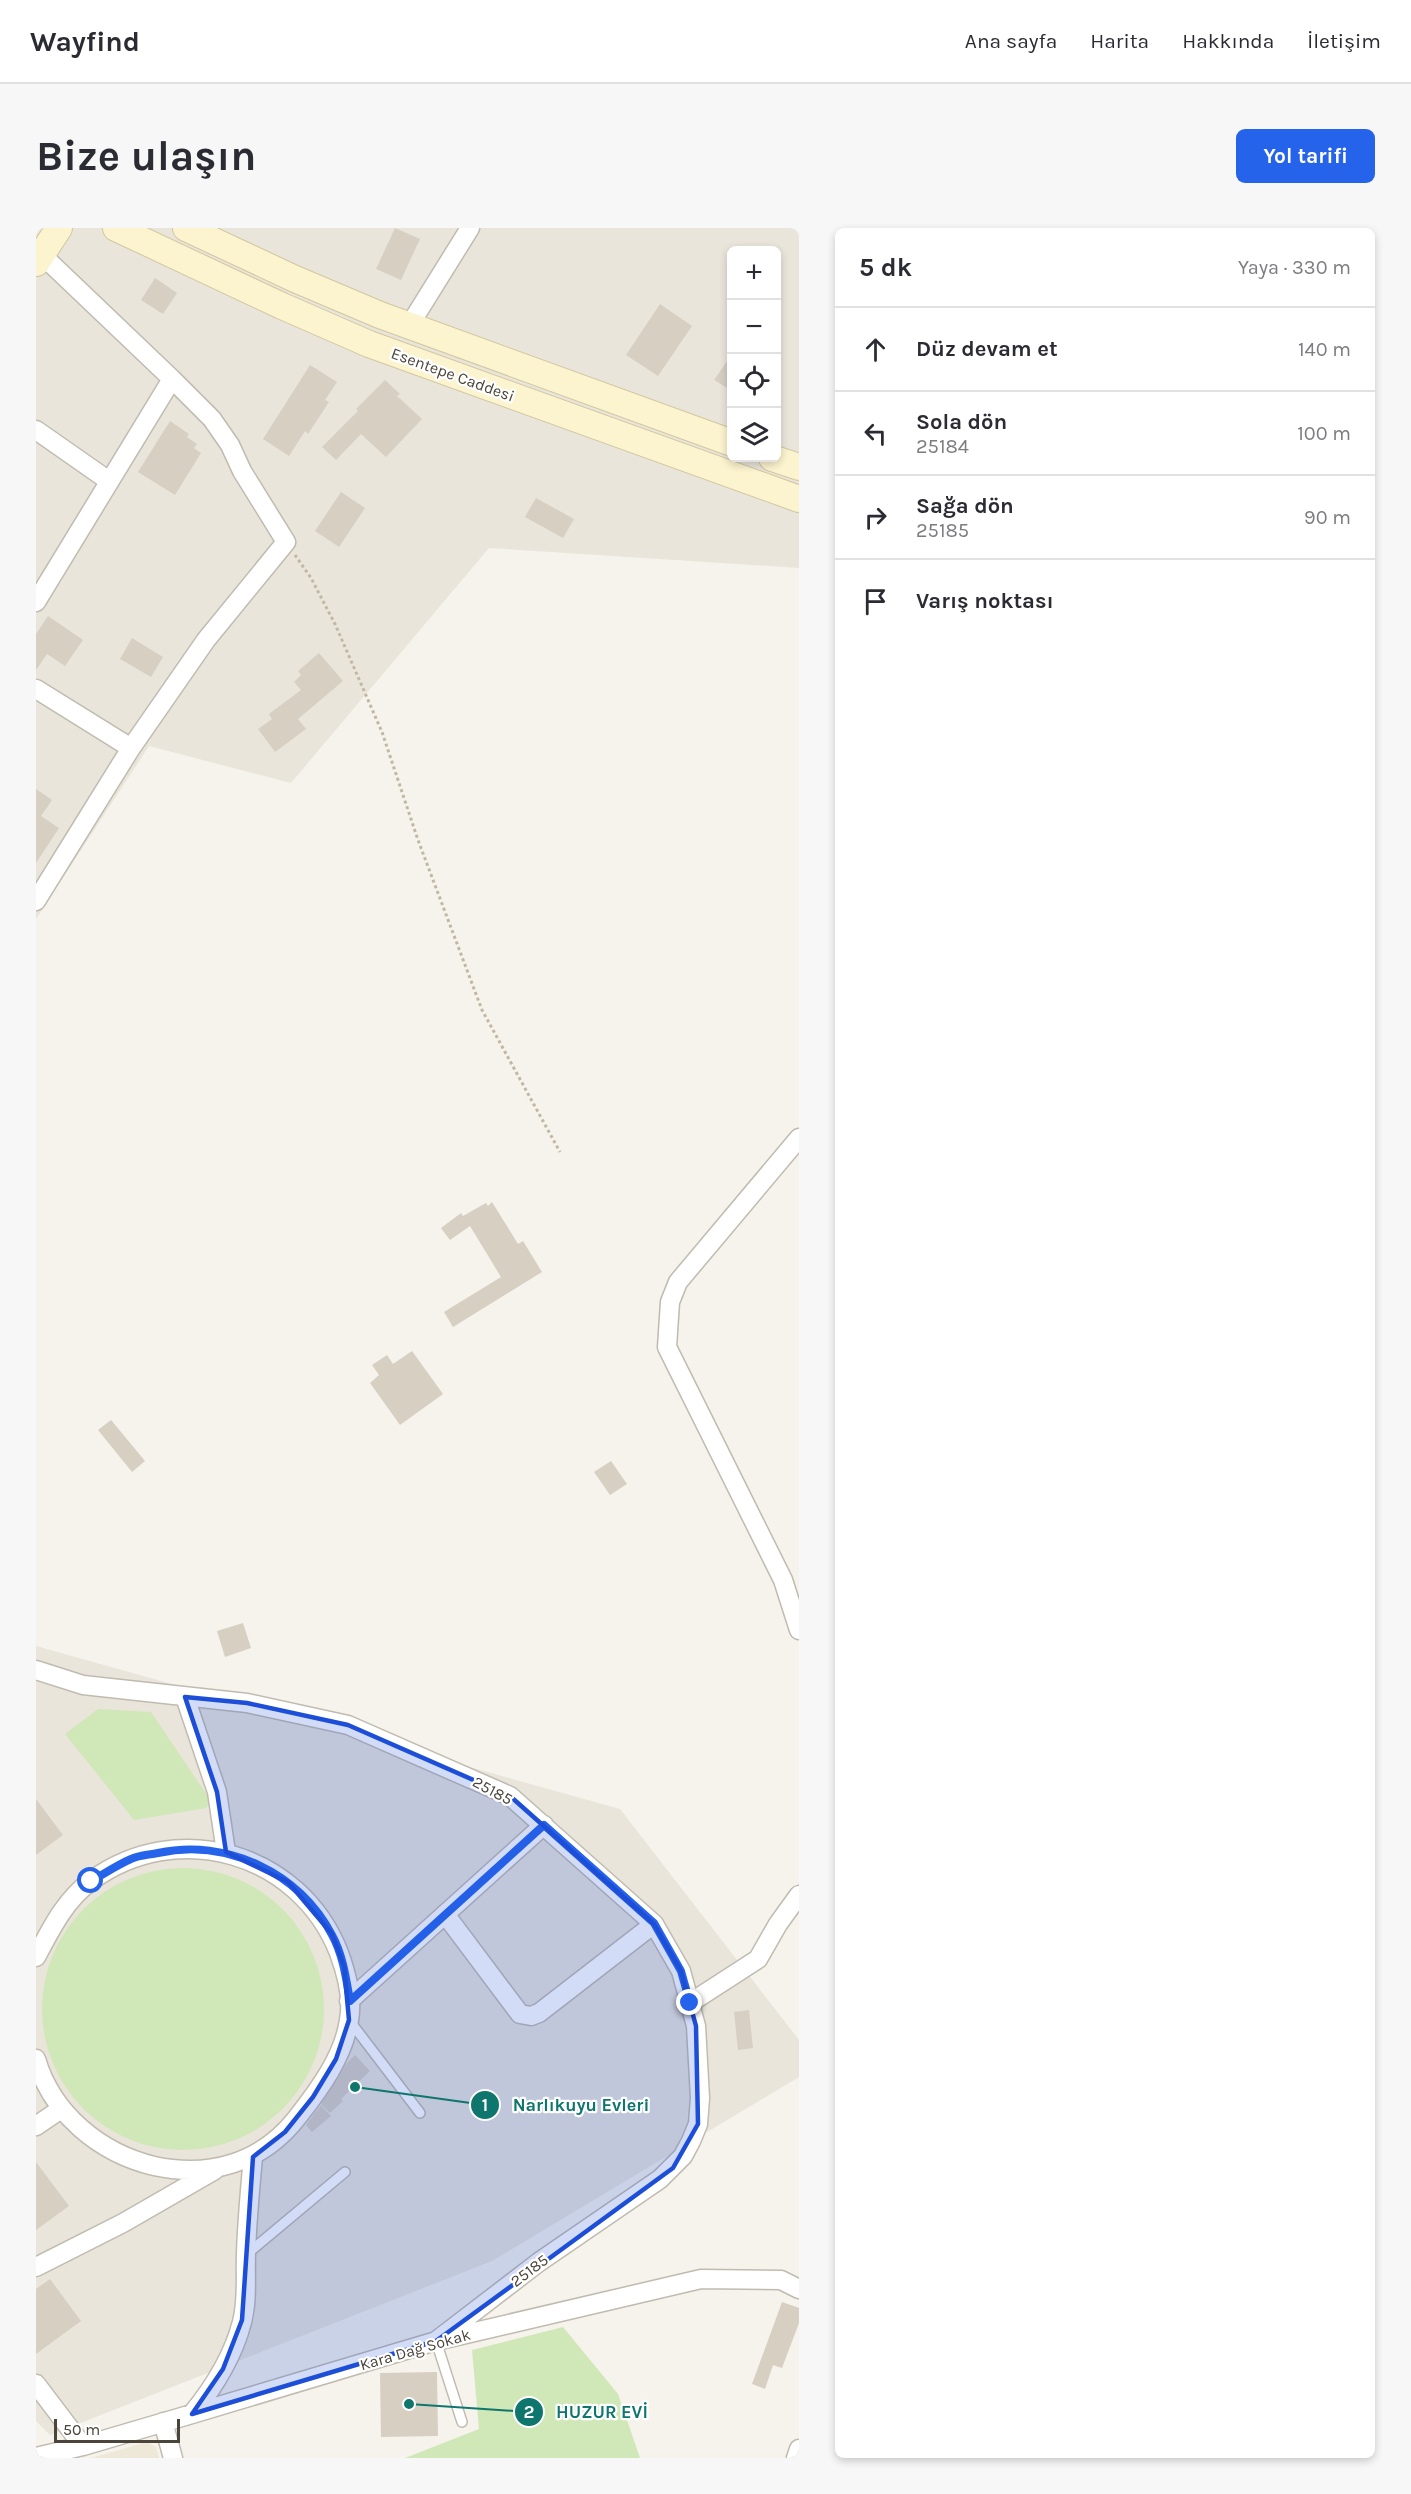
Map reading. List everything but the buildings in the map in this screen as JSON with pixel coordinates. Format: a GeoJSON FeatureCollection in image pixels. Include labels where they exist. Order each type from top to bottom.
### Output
{"type":"FeatureCollection","features":[{"type":"Feature","properties":{"kind":"main road"},"geometry":{"type":"LineString","coordinates":[[39,259],[59,228]]}},
{"type":"Feature","properties":{"kind":"main road","name":"Esentepe Caddesi"},"geometry":{"type":"LineString","coordinates":[[116,228],[369,344],[799,499]]}},
{"type":"Feature","properties":{"kind":"main road","name":"Esentepe Caddesi"},"geometry":{"type":"LineString","coordinates":[[186,228],[323,292],[409,326],[727,441]]}},
{"type":"Feature","properties":{"kind":"main road"},"geometry":{"type":"LineString","coordinates":[[781,461],[799,467]]}},
{"type":"Feature","properties":{"kind":"street"},"geometry":{"type":"LineString","coordinates":[[409,326],[470,228]]}},
{"type":"Feature","properties":{"kind":"street"},"geometry":{"type":"LineString","coordinates":[[36,901],[131,748],[206,640],[286,542],[218,428],[172,379],[39,259]]}},
{"type":"Feature","properties":{"kind":"street"},"geometry":{"type":"LineString","coordinates":[[36,602],[172,379]]}},
{"type":"Feature","properties":{"kind":"street"},"geometry":{"type":"LineString","coordinates":[[36,430],[110,481]]}},
{"type":"Feature","properties":{"kind":"street"},"geometry":{"type":"LineString","coordinates":[[36,689],[131,748]]}},
{"type":"Feature","properties":{"kind":"street"},"geometry":{"type":"LineString","coordinates":[[799,1138],[678,1282],[670,1302],[667,1347],[783,1580],[799,1630]]}},
{"type":"Feature","properties":{"kind":"street","name":"25185"},"geometry":{"type":"LineString","coordinates":[[36,1670],[83,1685],[246,1703],[348,1725],[510,1796],[654,1923],[681,1971],[696,2026],[700,2098],[698,2124],[683,2156],[660,2179],[539,2262],[436,2341]]}},
{"type":"Feature","properties":{"kind":"street"},"geometry":{"type":"LineString","coordinates":[[185,1697],[217,1792],[226,1852]]}},
{"type":"Feature","properties":{"kind":"street"},"geometry":{"type":"LineString","coordinates":[[350,2001],[544,1825]]}},
{"type":"Feature","properties":{"kind":"street"},"geometry":{"type":"LineString","coordinates":[[36,1957],[58,1915],[91,1881],[132,1858],[179,1848],[226,1852],[258,1864],[288,1882],[312,1906],[332,1934],[344,1966],[350,2001],[349,2020],[336,2059],[314,2097],[285,2132],[253,2157],[219,2168],[123,2223],[36,2267]]}},
{"type":"Feature","properties":{"kind":"street"},"geometry":{"type":"LineString","coordinates":[[690,2003],[758,1959],[778,1924],[799,1895]]}},
{"type":"Feature","properties":{"kind":"street"},"geometry":{"type":"LineString","coordinates":[[446,1914],[520,2014],[531,2016],[539,2013],[654,1923]]}},
{"type":"Feature","properties":{"kind":"street"},"geometry":{"type":"LineString","coordinates":[[36,2059],[41,2075],[61,2109],[93,2139],[132,2160],[175,2170],[219,2168]]}},
{"type":"Feature","properties":{"kind":"street"},"geometry":{"type":"LineString","coordinates":[[36,2126],[61,2109]]}},
{"type":"Feature","properties":{"kind":"street"},"geometry":{"type":"LineString","coordinates":[[192,2415],[216,2382],[239,2333],[246,2295],[246,2255],[253,2157]]}},
{"type":"Feature","properties":{"kind":"street","name":"Kara Dağ Sokak"},"geometry":{"type":"LineString","coordinates":[[36,2457],[192,2415],[436,2341],[701,2279],[781,2280],[799,2289]]}},
{"type":"Feature","properties":{"kind":"street"},"geometry":{"type":"LineString","coordinates":[[36,2384],[83,2446]]}},
{"type":"Feature","properties":{"kind":"street"},"geometry":{"type":"LineString","coordinates":[[163,2422],[173,2458]]}},
{"type":"Feature","properties":{"kind":"street"},"geometry":{"type":"LineString","coordinates":[[796,2458],[799,2449]]}},
{"type":"Feature","properties":{"kind":"lane"},"geometry":{"type":"LineString","coordinates":[[349,2020],[420,2113]]}},
{"type":"Feature","properties":{"kind":"lane"},"geometry":{"type":"LineString","coordinates":[[246,2255],[345,2172]]}},
{"type":"Feature","properties":{"kind":"lane"},"geometry":{"type":"LineString","coordinates":[[436,2341],[462,2422]]}},
{"type":"Feature","properties":{"kind":"path"},"geometry":{"type":"LineString","coordinates":[[286,542],[311,578],[335,624],[382,732],[418,840],[482,1010],[560,1152]]}},
{"type":"Feature","properties":{"kind":"highlighted area"},"geometry":{"type":"Polygon","coordinates":[[[185,1697],[247,1703],[348,1725],[510,1796],[654,1924],[681,1971],[696,2026],[698,2124],[673,2168],[436,2341],[192,2414],[223,2369],[242,2320],[253,2157],[285,2132],[313,2097],[336,2059],[349,2020],[344,1966],[332,1934],[288,1882],[226,1852],[217,1792],[185,1697]]]}},
{"type":"Feature","properties":{"kind":"shaded area"},"geometry":{"type":"Polygon","coordinates":[[[36,228],[799,228],[799,568],[489,548],[291,783],[149,746],[36,919],[36,228]]]}},
{"type":"Feature","properties":{"kind":"shaded area"},"geometry":{"type":"Polygon","coordinates":[[[36,1646],[620,1809],[799,2040],[799,2077],[492,2261],[50,2435],[36,2421],[36,1646]]]}},
{"type":"Feature","properties":{"kind":"shaded area"},"geometry":{"type":"Polygon","coordinates":[[[147,2442],[156,2447],[159,2458],[91,2458],[147,2442]]]}},
{"type":"Feature","properties":{"kind":"green space"},"geometry":{"type":"Polygon","coordinates":[[[98,1709],[151,1712],[211,1801],[206,1808],[134,1820],[65,1734],[98,1709]]]}},
{"type":"Feature","properties":{"kind":"green space"},"geometry":{"type":"Polygon","coordinates":[[[183,1868],[210,1871],[237,1879],[261,1892],[283,1909],[300,1931],[313,1955],[321,1982],[324,2009],[321,2036],[313,2063],[300,2087],[283,2109],[261,2126],[237,2139],[210,2147],[183,2150],[156,2147],[129,2139],[105,2126],[83,2109],[66,2087],[53,2063],[45,2036],[42,2009],[45,1982],[53,1955],[66,1931],[83,1909],[105,1892],[129,1879],[156,1871],[183,1868]]]}},
{"type":"Feature","properties":{"kind":"green space"},"geometry":{"type":"Polygon","coordinates":[[[563,2327],[618,2394],[640,2458],[405,2458],[479,2429],[472,2350],[563,2327]]]}},
{"type":"Feature","properties":{"kind":"place","name":"Narlıkuyu Evleri"},"geometry":{"type":"Point","coordinates":[355,2087]}},
{"type":"Feature","properties":{"kind":"place","name":"HUZUR EVİ"},"geometry":{"type":"Point","coordinates":[409,2404]}},
{"type":"Feature","properties":{"kind":"route"},"geometry":{"type":"LineString","coordinates":[[91,1881],[132,1858],[179,1848],[226,1852],[258,1864],[288,1882],[312,1906],[332,1934],[344,1966],[350,2001],[544,1825],[654,1923],[681,1971],[690,2003]]}}]}
